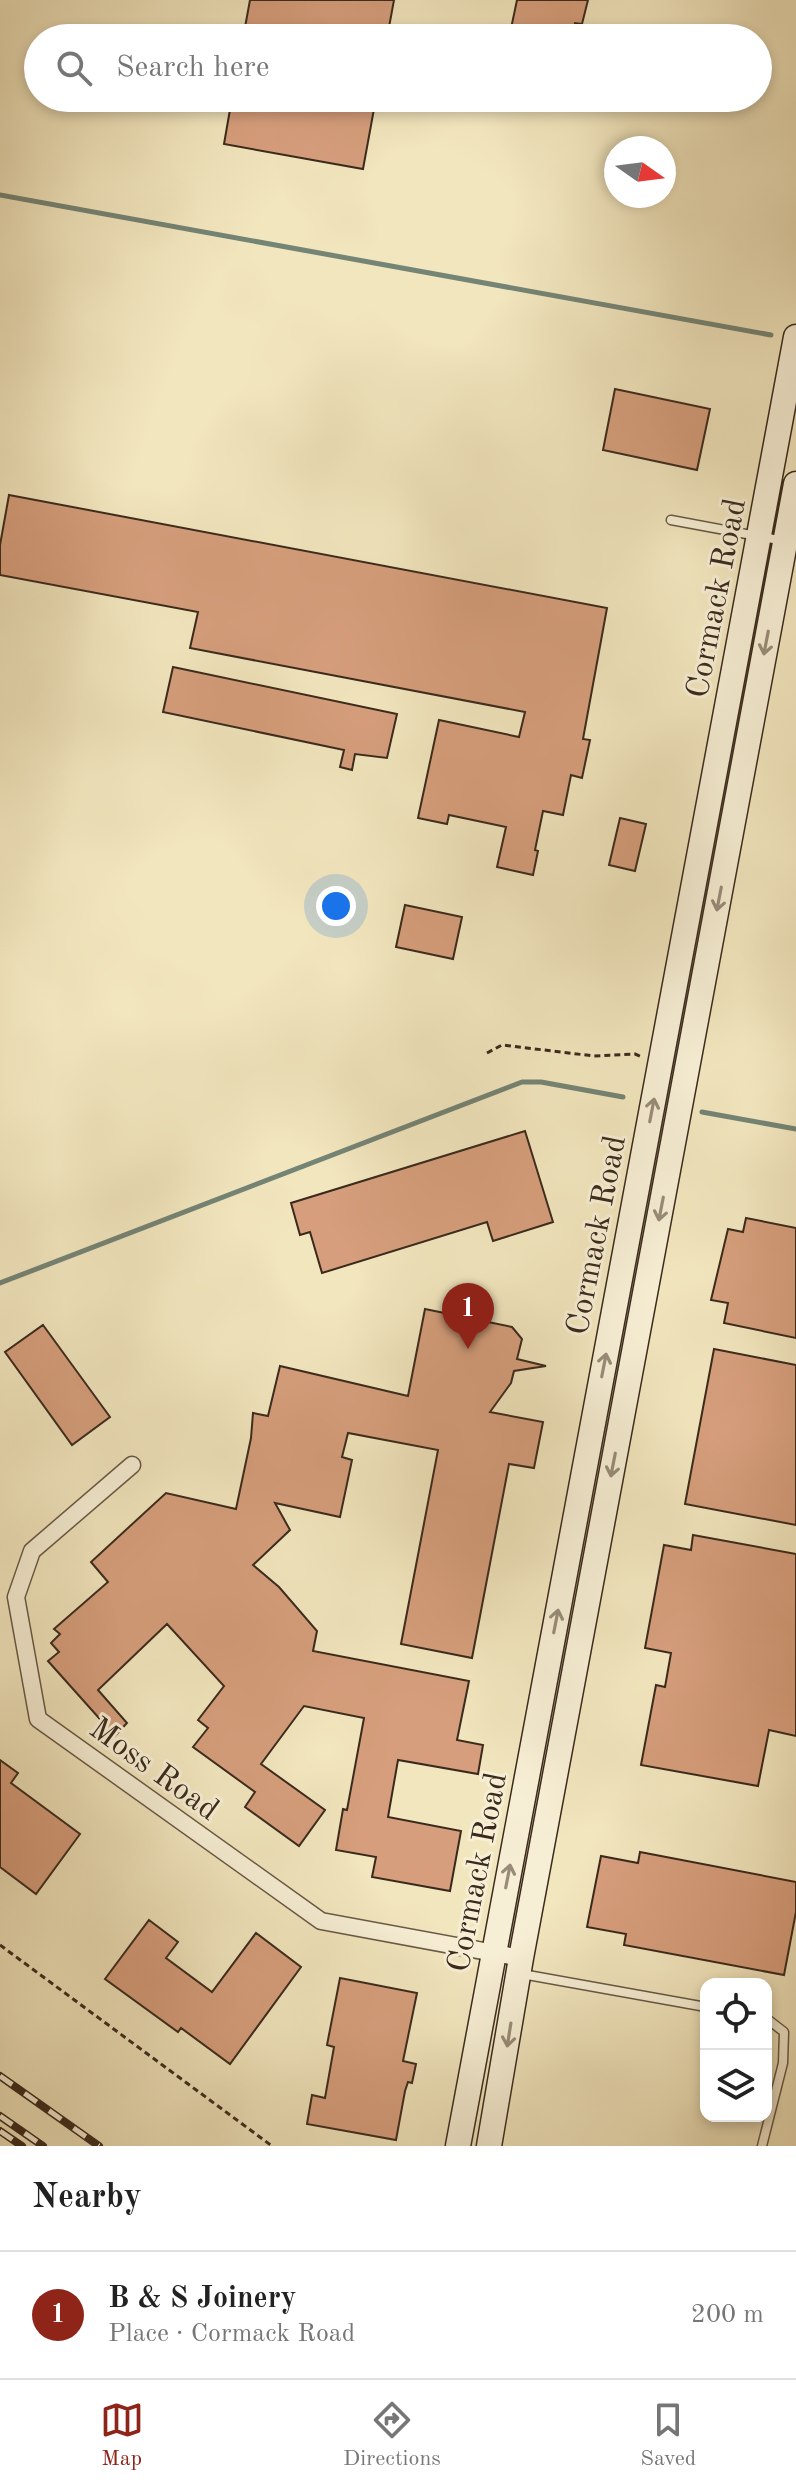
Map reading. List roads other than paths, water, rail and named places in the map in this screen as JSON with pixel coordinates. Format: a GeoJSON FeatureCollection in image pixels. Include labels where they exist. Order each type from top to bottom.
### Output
{"type":"FeatureCollection","features":[{"type":"Feature","properties":{"kind":"street","name":"Cormack Road"},"geometry":{"type":"LineString","coordinates":[[461,2141],[493,1953],[796,337]]}},
{"type":"Feature","properties":{"kind":"street","name":"Cormack Road"},"geometry":{"type":"LineString","coordinates":[[489,2146],[796,484]]}},
{"type":"Feature","properties":{"kind":"street","name":"Moss Road"},"geometry":{"type":"LineString","coordinates":[[132,1465],[32,1551],[16,1597],[38,1719],[321,1921],[493,1953],[520,1966]]}},
{"type":"Feature","properties":{"kind":"street"},"geometry":{"type":"LineString","coordinates":[[496,2116],[502,2146]]}},
{"type":"Feature","properties":{"kind":"lane"},"geometry":{"type":"LineString","coordinates":[[671,520],[785,542]]}},
{"type":"Feature","properties":{"kind":"lane"},"geometry":{"type":"LineString","coordinates":[[520,1966],[700,2006]]}},
{"type":"Feature","properties":{"kind":"lane"},"geometry":{"type":"LineString","coordinates":[[762,2146],[783,2063],[784,2032],[772,2023]]}},
{"type":"Feature","properties":{"kind":"waterway"},"geometry":{"type":"LineString","coordinates":[[0,195],[771,335]]}},
{"type":"Feature","properties":{"kind":"waterway"},"geometry":{"type":"LineString","coordinates":[[0,1283],[522,1082],[541,1082],[623,1097]]}},
{"type":"Feature","properties":{"kind":"waterway"},"geometry":{"type":"LineString","coordinates":[[702,1112],[796,1129]]}},
{"type":"Feature","properties":{"kind":"railway"},"geometry":{"type":"LineString","coordinates":[[0,2076],[99,2146]]}},
{"type":"Feature","properties":{"kind":"railway"},"geometry":{"type":"LineString","coordinates":[[0,2116],[43,2146]]}},
{"type":"Feature","properties":{"kind":"railway"},"geometry":{"type":"LineString","coordinates":[[0,2131],[22,2146]]}},
{"type":"Feature","properties":{"kind":"place","name":"B & S Joinery"},"geometry":{"type":"Point","coordinates":[468,1349]}}]}
